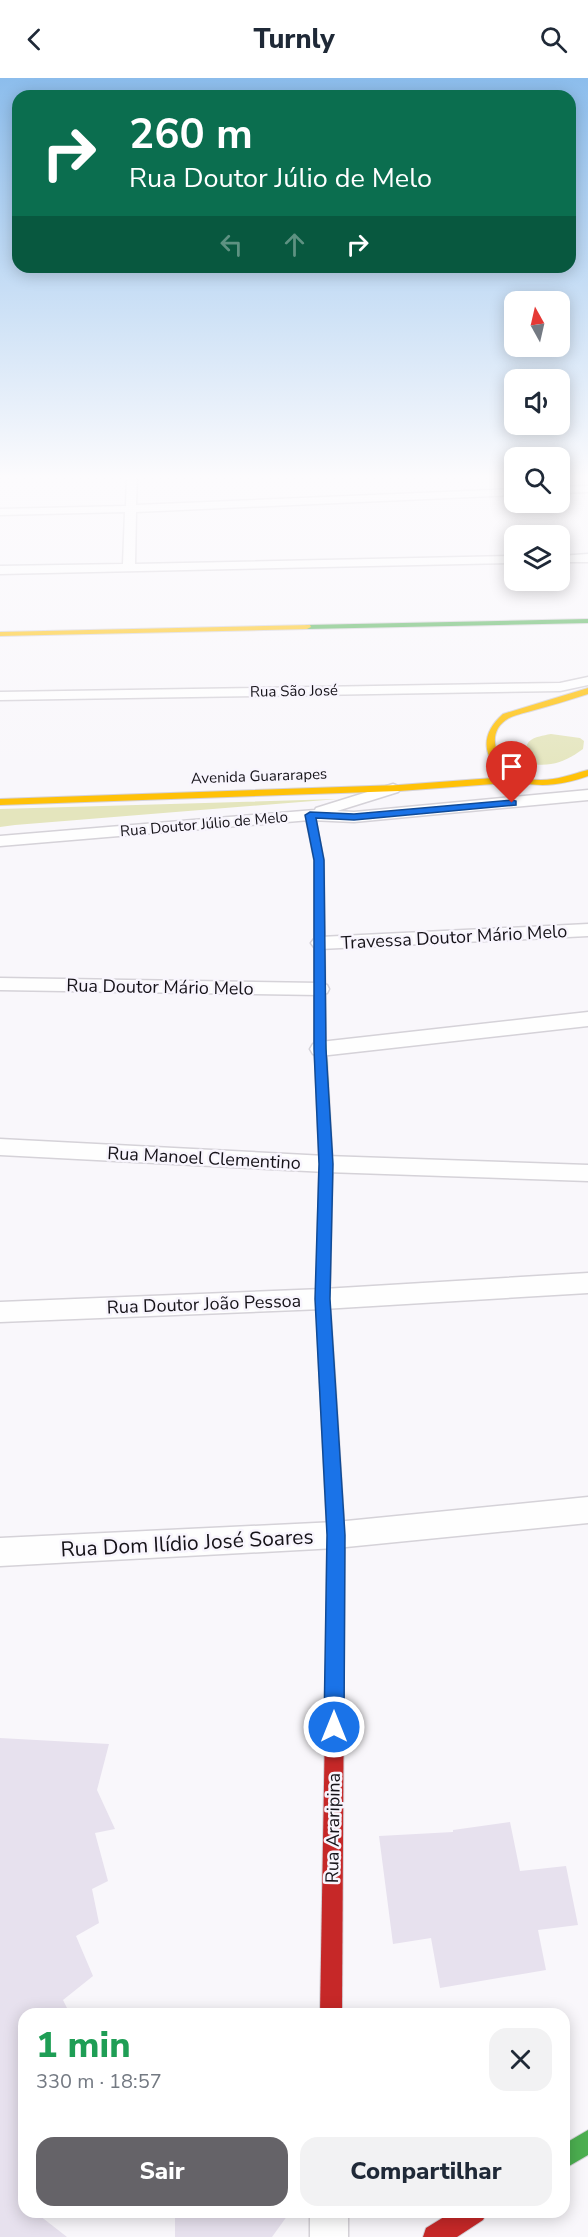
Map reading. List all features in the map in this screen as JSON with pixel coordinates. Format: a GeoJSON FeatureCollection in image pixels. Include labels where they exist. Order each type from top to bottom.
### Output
{"type":"FeatureCollection","features":[{"type":"Feature","properties":{"kind":"main road"},"geometry":{"type":"LineString","coordinates":[[0,634],[588,621]]}},
{"type":"Feature","properties":{"kind":"main road"},"geometry":{"type":"LineString","coordinates":[[518,779],[507,772],[495,759],[489,745],[489,733],[497,719],[588,692]]}},
{"type":"Feature","properties":{"kind":"main road","name":"Avenida Guararapes"},"geometry":{"type":"LineString","coordinates":[[0,802],[399,788],[518,779],[555,782],[577,778],[588,773]]}},
{"type":"Feature","properties":{"kind":"main road","name":"Rua Araripina"},"geometry":{"type":"LineString","coordinates":[[310,815],[319,860],[320,1049],[326,1164],[322,1299],[336,1535],[331,2008]]}},
{"type":"Feature","properties":{"kind":"main road"},"geometry":{"type":"LineString","coordinates":[[570,2153],[588,2142]]}},
{"type":"Feature","properties":{"kind":"main road"},"geometry":{"type":"LineString","coordinates":[[435,2237],[465,2218]]}},
{"type":"Feature","properties":{"kind":"street","name":"Rua São José"},"geometry":{"type":"LineString","coordinates":[[0,696],[560,687],[588,680]]}},
{"type":"Feature","properties":{"kind":"street"},"geometry":{"type":"LineString","coordinates":[[310,815],[358,798],[399,788]]}},
{"type":"Feature","properties":{"kind":"street","name":"Rua Doutor Júlio de Melo"},"geometry":{"type":"LineString","coordinates":[[0,841],[310,815],[354,817],[588,795]]}},
{"type":"Feature","properties":{"kind":"street","name":"Travessa Doutor Mário Melo"},"geometry":{"type":"LineString","coordinates":[[320,943],[588,930]]}},
{"type":"Feature","properties":{"kind":"street","name":"Rua Doutor Mário Melo"},"geometry":{"type":"LineString","coordinates":[[0,984],[320,989]]}},
{"type":"Feature","properties":{"kind":"street"},"geometry":{"type":"LineString","coordinates":[[320,1049],[588,1019]]}},
{"type":"Feature","properties":{"kind":"street","name":"Rua Manoel Clementino"},"geometry":{"type":"LineString","coordinates":[[0,1148],[326,1164],[588,1173]]}},
{"type":"Feature","properties":{"kind":"street","name":"Rua Doutor João Pessoa"},"geometry":{"type":"LineString","coordinates":[[0,1312],[322,1299],[588,1283]]}},
{"type":"Feature","properties":{"kind":"street","name":"Rua Dom Ilídio José Soares"},"geometry":{"type":"LineString","coordinates":[[0,1552],[336,1535],[588,1510]]}},
{"type":"Feature","properties":{"kind":"street"},"geometry":{"type":"LineString","coordinates":[[329,2218],[329,2237]]}},
{"type":"Feature","properties":{"kind":"green space"},"geometry":{"type":"Polygon","coordinates":[[[551,734],[580,738],[584,741],[583,749],[557,763],[543,765],[527,763],[526,749],[529,741],[551,734]]]}},
{"type":"Feature","properties":{"kind":"green space"},"geometry":{"type":"Polygon","coordinates":[[[338,799],[15,825],[0,827],[0,809],[338,799]]]}},
{"type":"Feature","properties":{"kind":"building"},"geometry":{"type":"Polygon","coordinates":[[[0,1738],[109,1744],[97,1790],[115,1829],[95,1833],[108,1881],[92,1889],[99,1923],[76,1936],[93,1976],[63,2000],[67,2008],[18,2008],[18,2218],[43,2218],[67,2237],[0,2237],[0,1738]]]}},
{"type":"Feature","properties":{"kind":"building"},"geometry":{"type":"Polygon","coordinates":[[[510,1822],[520,1871],[566,1866],[578,1925],[538,1930],[546,1970],[440,1988],[431,1938],[393,1944],[379,1836],[453,1832],[453,1830],[510,1822]]]}},
{"type":"Feature","properties":{"kind":"building"},"geometry":{"type":"Polygon","coordinates":[[[175,2218],[286,2218],[272,2237],[175,2237],[175,2218]]]}},
{"type":"Feature","properties":{"kind":"traffic: fast"},"geometry":{"type":"LineString","coordinates":[[307,627],[588,621]]}},
{"type":"Feature","properties":{"kind":"traffic: fast"},"geometry":{"type":"LineString","coordinates":[[320,1040],[326,1164],[323,1299],[327,1373]]}},
{"type":"Feature","properties":{"kind":"traffic: fast"},"geometry":{"type":"LineString","coordinates":[[570,2153],[588,2142]]}},
{"type":"Feature","properties":{"kind":"traffic: slow"},"geometry":{"type":"LineString","coordinates":[[0,634],[307,627]]}},
{"type":"Feature","properties":{"kind":"traffic: slow"},"geometry":{"type":"LineString","coordinates":[[588,691],[506,716],[497,724],[490,741],[495,760],[502,768],[520,779],[537,783],[554,782],[588,773]]}},
{"type":"Feature","properties":{"kind":"traffic: slow"},"geometry":{"type":"LineString","coordinates":[[0,802],[399,788],[518,779]]}},
{"type":"Feature","properties":{"kind":"traffic: slow"},"geometry":{"type":"LineString","coordinates":[[310,815],[319,860],[320,1040]]}},
{"type":"Feature","properties":{"kind":"traffic: slow"},"geometry":{"type":"LineString","coordinates":[[327,1373],[336,1535],[335,1669]]}},
{"type":"Feature","properties":{"kind":"traffic: jam"},"geometry":{"type":"LineString","coordinates":[[331,2008],[335,1669]]}},
{"type":"Feature","properties":{"kind":"traffic: jam"},"geometry":{"type":"LineString","coordinates":[[435,2237],[465,2218]]}},
{"type":"Feature","properties":{"kind":"route"},"geometry":{"type":"LineString","coordinates":[[334,1727],[336,1535],[322,1299],[326,1164],[320,1049],[319,860],[315,828],[310,815],[354,817],[512,803]]}}]}
